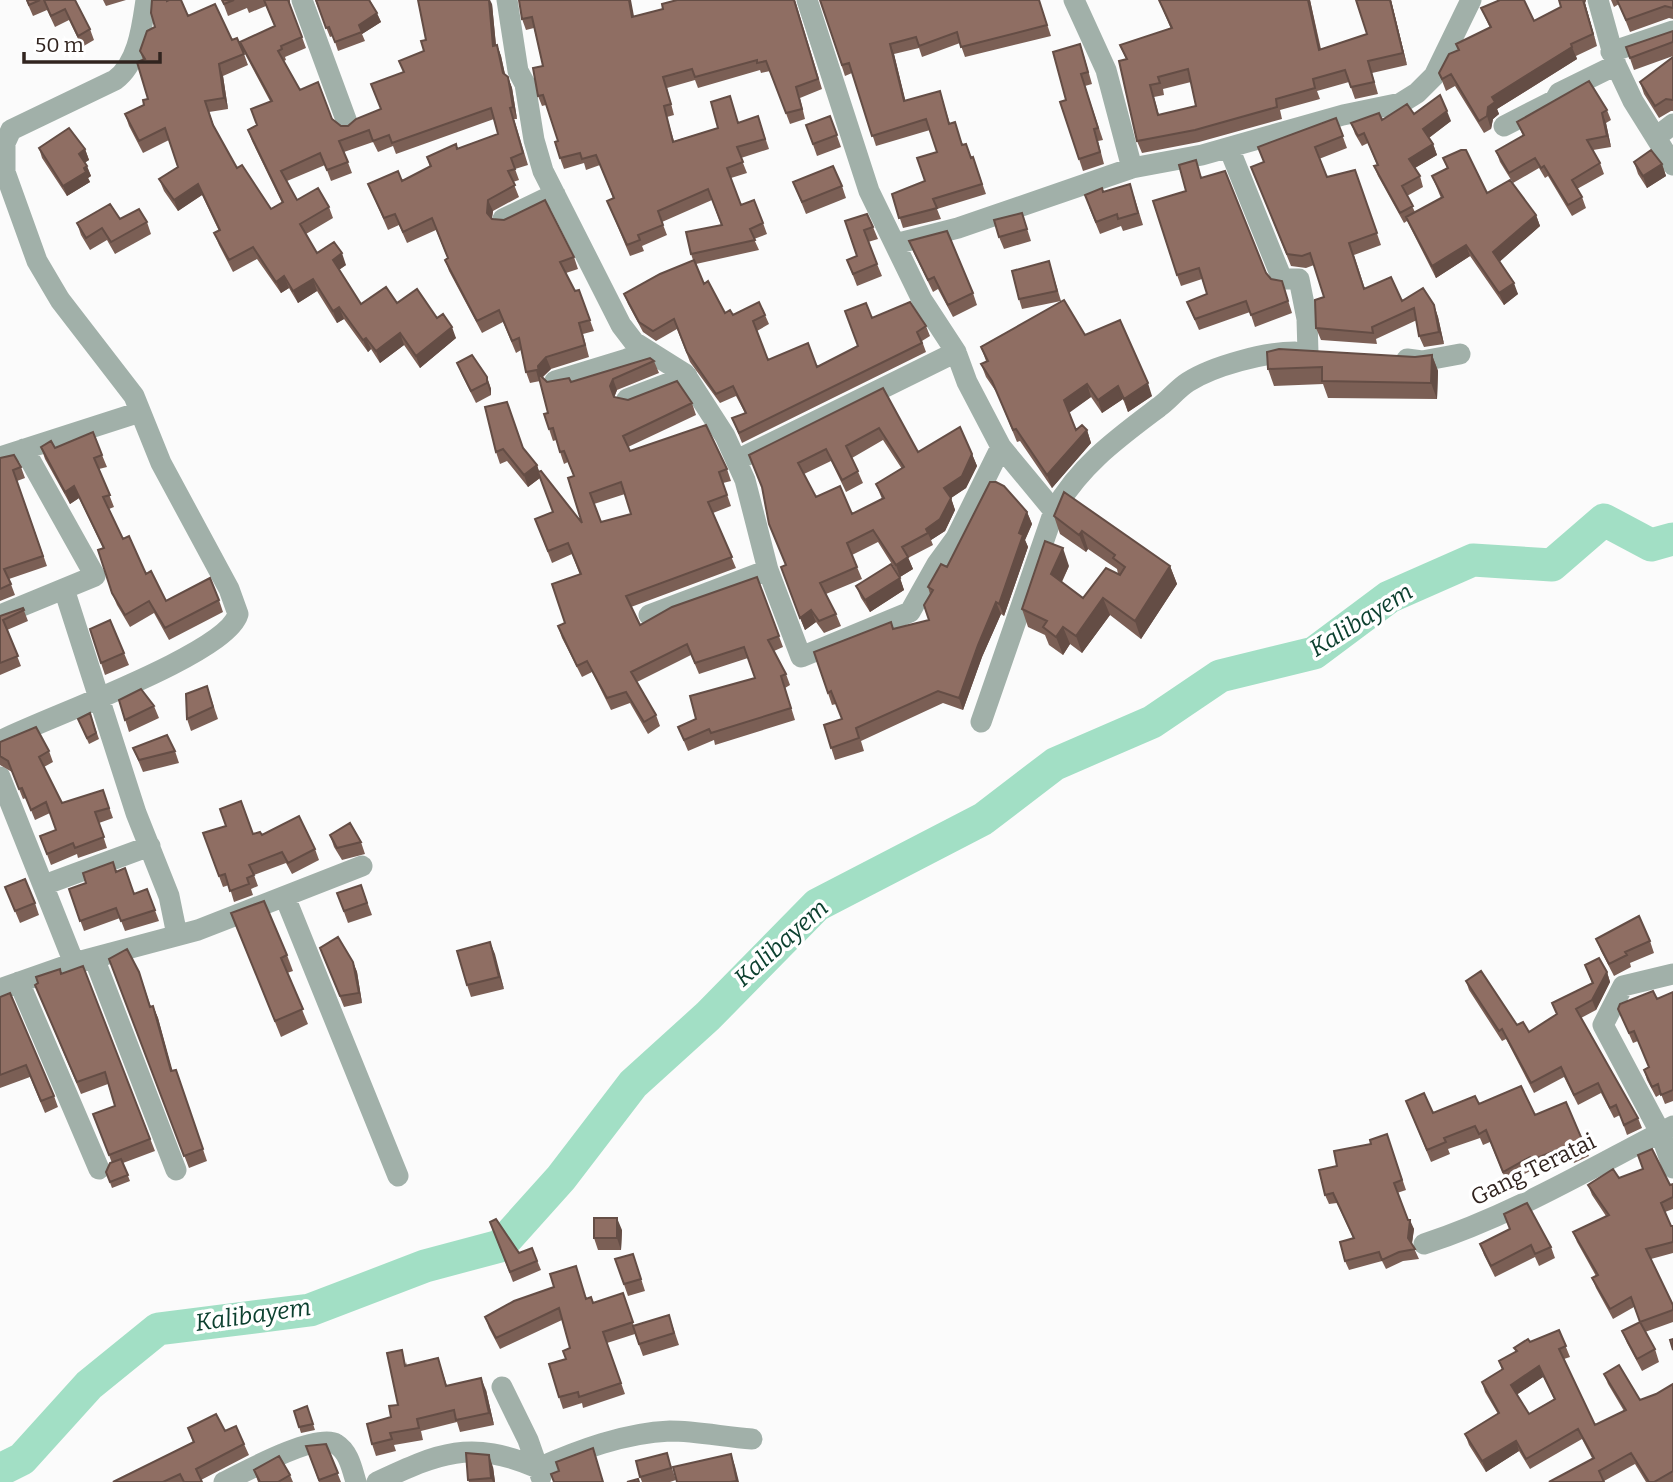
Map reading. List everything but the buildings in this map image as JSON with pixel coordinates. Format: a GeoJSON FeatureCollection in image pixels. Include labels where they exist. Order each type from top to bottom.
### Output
{"type":"FeatureCollection","features":[{"type":"Feature","properties":{"kind":"street"},"geometry":{"type":"LineString","coordinates":[[0,741],[133,684],[227,632],[238,614],[229,589],[161,463],[134,396],[60,300],[45,276],[28,239],[5,172],[4,151],[11,130],[35,116],[118,78],[139,38],[146,0]]}},
{"type":"Feature","properties":{"kind":"street"},"geometry":{"type":"LineString","coordinates":[[302,0],[348,125]]}},
{"type":"Feature","properties":{"kind":"street"},"geometry":{"type":"LineString","coordinates":[[507,0],[518,71],[525,84],[534,140],[543,171],[621,325],[634,342],[687,376],[709,405],[737,460],[768,570],[801,657],[910,612],[937,564],[957,538],[1001,447]]}},
{"type":"Feature","properties":{"kind":"street"},"geometry":{"type":"LineString","coordinates":[[807,0],[869,191],[922,300],[956,352],[1001,447],[1054,511]]}},
{"type":"Feature","properties":{"kind":"street"},"geometry":{"type":"LineString","coordinates":[[1074,0],[1106,71],[1122,121],[1132,168]]}},
{"type":"Feature","properties":{"kind":"street"},"geometry":{"type":"LineString","coordinates":[[895,244],[958,228],[1132,168],[1229,148],[1330,118],[1401,103],[1417,93],[1434,76],[1471,0]]}},
{"type":"Feature","properties":{"kind":"street"},"geometry":{"type":"LineString","coordinates":[[1598,0],[1614,58],[1633,101],[1665,131],[1673,165]]}},
{"type":"Feature","properties":{"kind":"street"},"geometry":{"type":"LineString","coordinates":[[1504,127],[1555,100],[1559,93],[1614,58],[1673,31]]}},
{"type":"Feature","properties":{"kind":"street"},"geometry":{"type":"LineString","coordinates":[[1229,148],[1282,279],[1299,279],[1307,318],[1308,353]]}},
{"type":"Feature","properties":{"kind":"street"},"geometry":{"type":"LineString","coordinates":[[503,219],[555,194]]}},
{"type":"Feature","properties":{"kind":"street"},"geometry":{"type":"LineString","coordinates":[[555,381],[627,359],[646,350]]}},
{"type":"Feature","properties":{"kind":"street"},"geometry":{"type":"LineString","coordinates":[[981,722],[1054,511],[1065,491],[1092,460],[1122,432],[1161,406],[1187,383],[1221,366],[1291,351],[1333,355]]}},
{"type":"Feature","properties":{"kind":"street"},"geometry":{"type":"LineString","coordinates":[[737,460],[956,352]]}},
{"type":"Feature","properties":{"kind":"street"},"geometry":{"type":"LineString","coordinates":[[1384,358],[1422,360],[1460,354]]}},
{"type":"Feature","properties":{"kind":"street"},"geometry":{"type":"LineString","coordinates":[[627,399],[687,376]]}},
{"type":"Feature","properties":{"kind":"street"},"geometry":{"type":"LineString","coordinates":[[0,457],[140,412]]}},
{"type":"Feature","properties":{"kind":"street"},"geometry":{"type":"LineString","coordinates":[[0,615],[95,576],[24,449]]}},
{"type":"Feature","properties":{"kind":"street"},"geometry":{"type":"LineString","coordinates":[[649,615],[768,570]]}},
{"type":"Feature","properties":{"kind":"street"},"geometry":{"type":"LineString","coordinates":[[64,589],[97,698],[169,896],[177,936]]}},
{"type":"Feature","properties":{"kind":"street"},"geometry":{"type":"LineString","coordinates":[[0,777],[44,885],[85,960],[176,1170]]}},
{"type":"Feature","properties":{"kind":"street"},"geometry":{"type":"LineString","coordinates":[[44,885],[150,845]]}},
{"type":"Feature","properties":{"kind":"street"},"geometry":{"type":"LineString","coordinates":[[99,1169],[9,985],[85,960],[177,936],[362,866]]}},
{"type":"Feature","properties":{"kind":"street"},"geometry":{"type":"LineString","coordinates":[[285,897],[398,1176]]}},
{"type":"Feature","properties":{"kind":"street"},"geometry":{"type":"LineString","coordinates":[[1673,974],[1623,986],[1603,1025],[1667,1129],[1673,1168]]}},
{"type":"Feature","properties":{"kind":"street","name":"Gang Teratai"},"geometry":{"type":"LineString","coordinates":[[1424,1244],[1469,1230],[1530,1202],[1667,1129]]}},
{"type":"Feature","properties":{"kind":"street"},"geometry":{"type":"LineString","coordinates":[[502,1387],[528,1440],[540,1475]]}},
{"type":"Feature","properties":{"kind":"street"},"geometry":{"type":"LineString","coordinates":[[540,1475],[571,1453],[617,1439],[670,1431],[752,1439]]}},
{"type":"Feature","properties":{"kind":"street"},"geometry":{"type":"LineString","coordinates":[[225,1482],[301,1447],[324,1441],[334,1443],[345,1453],[356,1482]]}},
{"type":"Feature","properties":{"kind":"street"},"geometry":{"type":"LineString","coordinates":[[377,1482],[449,1452],[506,1458],[540,1475]]}},
{"type":"Feature","properties":{"kind":"waterway","name":"Kalibayem"},"geometry":{"type":"LineString","coordinates":[[0,1470],[22,1459],[89,1385],[158,1329],[310,1310],[425,1266],[500,1246],[561,1178],[633,1084],[708,1016],[817,905],[983,819],[1055,764],[1152,722],[1220,676],[1314,653],[1389,597],[1473,560],[1552,565],[1604,520],[1651,545],[1673,539]]}}]}
